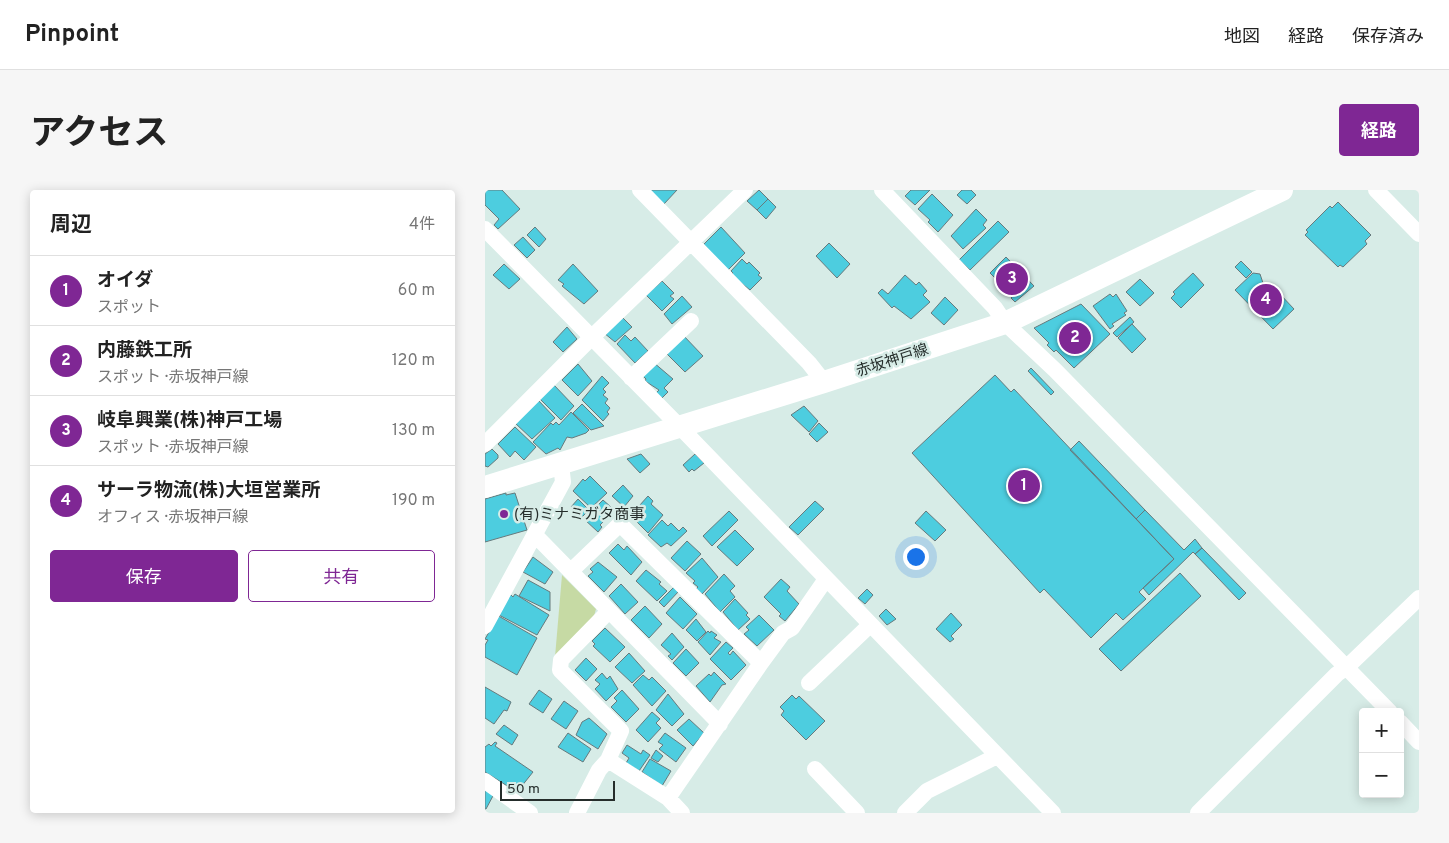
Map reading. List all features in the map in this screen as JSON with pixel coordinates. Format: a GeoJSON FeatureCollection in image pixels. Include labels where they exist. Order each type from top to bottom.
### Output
{"type":"FeatureCollection","features":[{"type":"Feature","properties":{"kind":"main road","name":"赤坂神戸線"},"geometry":{"type":"LineString","coordinates":[[485,486],[823,382],[1005,323],[1282,190]]}},
{"type":"Feature","properties":{"kind":"street"},"geometry":{"type":"LineString","coordinates":[[640,190],[809,363],[823,382]]}},
{"type":"Feature","properties":{"kind":"street"},"geometry":{"type":"LineString","coordinates":[[485,444],[591,338],[745,190]]}},
{"type":"Feature","properties":{"kind":"street"},"geometry":{"type":"LineString","coordinates":[[882,190],[995,308],[1005,323],[1055,370],[1386,708]]}},
{"type":"Feature","properties":{"kind":"street"},"geometry":{"type":"LineString","coordinates":[[1376,190],[1419,234]]}},
{"type":"Feature","properties":{"kind":"street"},"geometry":{"type":"LineString","coordinates":[[485,229],[679,426],[1053,813]]}},
{"type":"Feature","properties":{"kind":"street"},"geometry":{"type":"LineString","coordinates":[[631,378],[691,321]]}},
{"type":"Feature","properties":{"kind":"street"},"geometry":{"type":"LineString","coordinates":[[485,626],[563,482],[561,464]]}},
{"type":"Feature","properties":{"kind":"street"},"geometry":{"type":"LineString","coordinates":[[571,571],[619,524],[761,663]]}},
{"type":"Feature","properties":{"kind":"street"},"geometry":{"type":"LineString","coordinates":[[535,535],[608,612],[720,724]]}},
{"type":"Feature","properties":{"kind":"street"},"geometry":{"type":"LineString","coordinates":[[668,798],[761,663],[783,633],[792,628],[826,579]]}},
{"type":"Feature","properties":{"kind":"street"},"geometry":{"type":"LineString","coordinates":[[1198,813],[1337,674],[1347,667],[1419,598]]}},
{"type":"Feature","properties":{"kind":"street"},"geometry":{"type":"LineString","coordinates":[[577,813],[599,770],[608,760],[621,731],[560,670],[561,660],[608,612]]}},
{"type":"Feature","properties":{"kind":"street"},"geometry":{"type":"LineString","coordinates":[[809,683],[870,624]]}},
{"type":"Feature","properties":{"kind":"street"},"geometry":{"type":"LineString","coordinates":[[1404,726],[1419,742]]}},
{"type":"Feature","properties":{"kind":"street"},"geometry":{"type":"LineString","coordinates":[[905,813],[927,791],[997,756]]}},
{"type":"Feature","properties":{"kind":"street"},"geometry":{"type":"LineString","coordinates":[[608,760],[668,798],[682,813]]}},
{"type":"Feature","properties":{"kind":"street"},"geometry":{"type":"LineString","coordinates":[[815,769],[857,813]]}},
{"type":"Feature","properties":{"kind":"street"},"geometry":{"type":"LineString","coordinates":[[485,781],[530,813]]}},
{"type":"Feature","properties":{"kind":"green space"},"geometry":{"type":"Polygon","coordinates":[[[562,575],[596,609],[594,616],[555,657],[562,575]]]}},
{"type":"Feature","properties":{"kind":"building"},"geometry":{"type":"Polygon","coordinates":[[[485,190],[502,190],[520,209],[498,229],[494,225],[499,219],[485,205],[485,190]]]}},
{"type":"Feature","properties":{"kind":"building"},"geometry":{"type":"Polygon","coordinates":[[[650,190],[677,190],[664,204],[650,190]]]}},
{"type":"Feature","properties":{"kind":"building"},"geometry":{"type":"Polygon","coordinates":[[[759,190],[768,199],[757,210],[747,201],[759,190]]]}},
{"type":"Feature","properties":{"kind":"building"},"geometry":{"type":"Polygon","coordinates":[[[911,190],[930,190],[915,205],[905,196],[911,190]]]}},
{"type":"Feature","properties":{"kind":"building"},"geometry":{"type":"Polygon","coordinates":[[[962,190],[971,190],[976,195],[967,204],[957,195],[962,190]]]}},
{"type":"Feature","properties":{"kind":"building"},"geometry":{"type":"Polygon","coordinates":[[[932,194],[953,215],[938,232],[928,222],[930,220],[918,209],[932,194]]]}},
{"type":"Feature","properties":{"kind":"building"},"geometry":{"type":"Polygon","coordinates":[[[768,199],[776,207],[766,219],[757,210],[768,199]]]}},
{"type":"Feature","properties":{"kind":"building"},"geometry":{"type":"Polygon","coordinates":[[[1338,202],[1371,235],[1365,241],[1367,244],[1343,267],[1340,265],[1338,267],[1305,235],[1308,232],[1306,230],[1330,206],[1332,208],[1338,202]]]}},
{"type":"Feature","properties":{"kind":"building"},"geometry":{"type":"Polygon","coordinates":[[[976,209],[987,220],[983,225],[986,228],[963,249],[951,236],[976,209]]]}},
{"type":"Feature","properties":{"kind":"building"},"geometry":{"type":"Polygon","coordinates":[[[998,221],[1009,232],[970,270],[959,260],[998,221]]]}},
{"type":"Feature","properties":{"kind":"building"},"geometry":{"type":"Polygon","coordinates":[[[535,227],[546,239],[539,247],[527,235],[535,227]]]}},
{"type":"Feature","properties":{"kind":"building"},"geometry":{"type":"Polygon","coordinates":[[[721,227],[745,253],[728,270],[703,245],[721,227]]]}},
{"type":"Feature","properties":{"kind":"building"},"geometry":{"type":"Polygon","coordinates":[[[523,237],[535,250],[527,258],[514,245],[523,237]]]}},
{"type":"Feature","properties":{"kind":"building"},"geometry":{"type":"Polygon","coordinates":[[[829,243],[850,264],[837,278],[816,256],[829,243]]]}},
{"type":"Feature","properties":{"kind":"building"},"geometry":{"type":"Polygon","coordinates":[[[1006,257],[1034,286],[1015,302],[1011,298],[1013,296],[990,273],[1006,257]]]}},
{"type":"Feature","properties":{"kind":"building"},"geometry":{"type":"Polygon","coordinates":[[[742,259],[747,264],[749,262],[760,273],[758,275],[762,278],[750,290],[731,275],[733,273],[731,271],[742,259]]]}},
{"type":"Feature","properties":{"kind":"building"},"geometry":{"type":"Polygon","coordinates":[[[1241,261],[1252,272],[1246,278],[1235,267],[1241,261]]]}},
{"type":"Feature","properties":{"kind":"building"},"geometry":{"type":"Polygon","coordinates":[[[504,264],[520,279],[509,289],[493,275],[504,264]]]}},
{"type":"Feature","properties":{"kind":"building"},"geometry":{"type":"Polygon","coordinates":[[[573,264],[598,291],[584,304],[562,286],[564,284],[558,280],[573,264]]]}},
{"type":"Feature","properties":{"kind":"building"},"geometry":{"type":"Polygon","coordinates":[[[1193,273],[1204,285],[1181,308],[1171,298],[1175,294],[1173,292],[1193,273]]]}},
{"type":"Feature","properties":{"kind":"building"},"geometry":{"type":"Polygon","coordinates":[[[1253,273],[1260,274],[1263,283],[1272,292],[1278,292],[1294,309],[1273,329],[1235,290],[1253,273]]]}},
{"type":"Feature","properties":{"kind":"building"},"geometry":{"type":"Polygon","coordinates":[[[905,275],[916,285],[919,282],[927,291],[923,295],[930,302],[911,319],[894,306],[892,308],[878,293],[882,289],[888,294],[905,275]]]}},
{"type":"Feature","properties":{"kind":"building"},"geometry":{"type":"Polygon","coordinates":[[[1140,279],[1154,293],[1140,306],[1126,292],[1140,279]]]}},
{"type":"Feature","properties":{"kind":"building"},"geometry":{"type":"Polygon","coordinates":[[[662,281],[674,293],[670,296],[674,299],[662,311],[646,295],[662,281]]]}},
{"type":"Feature","properties":{"kind":"building"},"geometry":{"type":"Polygon","coordinates":[[[1110,294],[1113,297],[1116,294],[1127,311],[1124,313],[1126,315],[1112,324],[1114,326],[1110,329],[1093,306],[1110,294]]]}},
{"type":"Feature","properties":{"kind":"building"},"geometry":{"type":"Polygon","coordinates":[[[682,296],[692,307],[672,324],[664,314],[682,296]]]}},
{"type":"Feature","properties":{"kind":"building"},"geometry":{"type":"Polygon","coordinates":[[[945,297],[958,310],[944,325],[931,313],[945,297]]]}},
{"type":"Feature","properties":{"kind":"building"},"geometry":{"type":"Polygon","coordinates":[[[1081,304],[1110,334],[1074,368],[1056,350],[1054,352],[1047,345],[1049,343],[1034,328],[1081,304]]]}},
{"type":"Feature","properties":{"kind":"building"},"geometry":{"type":"Polygon","coordinates":[[[621,316],[632,327],[615,342],[604,333],[621,316]]]}},
{"type":"Feature","properties":{"kind":"building"},"geometry":{"type":"Polygon","coordinates":[[[1130,317],[1134,322],[1117,337],[1113,333],[1130,317]]]}},
{"type":"Feature","properties":{"kind":"building"},"geometry":{"type":"Polygon","coordinates":[[[1132,324],[1146,339],[1132,353],[1118,338],[1132,324]]]}},
{"type":"Feature","properties":{"kind":"building"},"geometry":{"type":"Polygon","coordinates":[[[567,327],[577,339],[563,352],[553,342],[567,327]]]}},
{"type":"Feature","properties":{"kind":"building"},"geometry":{"type":"Polygon","coordinates":[[[682,334],[703,356],[685,372],[667,354],[682,334]]]}},
{"type":"Feature","properties":{"kind":"building"},"geometry":{"type":"Polygon","coordinates":[[[625,335],[631,341],[635,337],[648,351],[635,363],[617,344],[625,335]]]}},
{"type":"Feature","properties":{"kind":"building"},"geometry":{"type":"Polygon","coordinates":[[[653,362],[673,379],[664,388],[668,392],[661,399],[655,394],[659,390],[645,381],[646,379],[641,374],[653,362]]]}},
{"type":"Feature","properties":{"kind":"building"},"geometry":{"type":"Polygon","coordinates":[[[578,364],[592,381],[578,396],[562,380],[578,364]]]}},
{"type":"Feature","properties":{"kind":"building"},"geometry":{"type":"Polygon","coordinates":[[[1031,368],[1054,392],[1051,395],[1028,371],[1031,368]]]}},
{"type":"Feature","properties":{"kind":"building"},"geometry":{"type":"Polygon","coordinates":[[[995,375],[1011,392],[1014,389],[1174,559],[1139,592],[1146,599],[1123,620],[1116,613],[1091,638],[1044,589],[1040,593],[912,453],[995,375]]]}},
{"type":"Feature","properties":{"kind":"building"},"geometry":{"type":"Polygon","coordinates":[[[602,376],[609,383],[603,389],[606,392],[603,395],[608,399],[605,403],[610,408],[607,412],[609,414],[603,421],[582,400],[602,376]]]}},
{"type":"Feature","properties":{"kind":"building"},"geometry":{"type":"Polygon","coordinates":[[[553,384],[574,406],[561,420],[540,399],[553,384]]]}},
{"type":"Feature","properties":{"kind":"building"},"geometry":{"type":"Polygon","coordinates":[[[538,400],[555,418],[532,439],[515,423],[538,400]]]}},
{"type":"Feature","properties":{"kind":"building"},"geometry":{"type":"Polygon","coordinates":[[[582,404],[604,426],[591,430],[573,413],[582,404]]]}},
{"type":"Feature","properties":{"kind":"building"},"geometry":{"type":"Polygon","coordinates":[[[804,406],[818,421],[809,432],[791,415],[804,406]]]}},
{"type":"Feature","properties":{"kind":"building"},"geometry":{"type":"Polygon","coordinates":[[[571,412],[589,430],[572,438],[567,437],[560,450],[558,448],[546,454],[533,442],[551,423],[553,425],[556,422],[559,425],[571,412]]]}},
{"type":"Feature","properties":{"kind":"building"},"geometry":{"type":"Polygon","coordinates":[[[819,423],[828,432],[817,442],[809,434],[819,423]]]}},
{"type":"Feature","properties":{"kind":"building"},"geometry":{"type":"Polygon","coordinates":[[[515,427],[536,447],[524,460],[515,451],[510,457],[498,444],[515,427]]]}},
{"type":"Feature","properties":{"kind":"building"},"geometry":{"type":"Polygon","coordinates":[[[1079,441],[1145,510],[1136,519],[1070,450],[1079,441]]]}},
{"type":"Feature","properties":{"kind":"building"},"geometry":{"type":"Polygon","coordinates":[[[492,449],[498,455],[498,458],[488,467],[485,466],[485,454],[492,449]]]}},
{"type":"Feature","properties":{"kind":"building"},"geometry":{"type":"Polygon","coordinates":[[[641,454],[650,464],[640,473],[627,459],[641,454]]]}},
{"type":"Feature","properties":{"kind":"building"},"geometry":{"type":"Polygon","coordinates":[[[695,454],[704,463],[694,471],[692,469],[689,472],[683,465],[695,454]]]}},
{"type":"Feature","properties":{"kind":"building"},"geometry":{"type":"Polygon","coordinates":[[[590,476],[607,493],[591,508],[573,491],[583,479],[585,481],[590,476]]]}},
{"type":"Feature","properties":{"kind":"building"},"geometry":{"type":"Polygon","coordinates":[[[623,485],[633,496],[624,507],[612,496],[623,485]]]}},
{"type":"Feature","properties":{"kind":"building","name":"(有)ミナミガタ商事"},"geometry":{"type":"Polygon","coordinates":[[[506,493],[506,495],[515,493],[527,530],[485,542],[485,499],[506,493]]]}},
{"type":"Feature","properties":{"kind":"building"},"geometry":{"type":"Polygon","coordinates":[[[648,496],[653,501],[651,504],[663,515],[648,533],[634,519],[643,510],[639,506],[648,496]]]}},
{"type":"Feature","properties":{"kind":"building"},"geometry":{"type":"Polygon","coordinates":[[[578,499],[589,510],[580,519],[571,511],[573,509],[571,507],[578,499]]]}},
{"type":"Feature","properties":{"kind":"building"},"geometry":{"type":"Polygon","coordinates":[[[603,500],[611,507],[604,513],[608,517],[600,525],[602,527],[598,532],[584,519],[603,500]]]}},
{"type":"Feature","properties":{"kind":"building"},"geometry":{"type":"Polygon","coordinates":[[[815,501],[824,509],[798,535],[789,527],[815,501]]]}},
{"type":"Feature","properties":{"kind":"building"},"geometry":{"type":"Polygon","coordinates":[[[1145,510],[1184,550],[1195,539],[1202,548],[1195,554],[1193,552],[1149,595],[1143,588],[1174,559],[1136,519],[1145,510]]]}},
{"type":"Feature","properties":{"kind":"building"},"geometry":{"type":"Polygon","coordinates":[[[729,511],[738,520],[712,546],[703,536],[729,511]]]}},
{"type":"Feature","properties":{"kind":"building"},"geometry":{"type":"Polygon","coordinates":[[[926,511],[946,530],[935,541],[915,523],[926,511]]]}},
{"type":"Feature","properties":{"kind":"building"},"geometry":{"type":"Polygon","coordinates":[[[662,520],[668,526],[671,523],[679,531],[683,527],[687,531],[671,546],[667,543],[661,547],[648,535],[662,520]]]}},
{"type":"Feature","properties":{"kind":"building"},"geometry":{"type":"Polygon","coordinates":[[[735,530],[754,549],[737,566],[717,547],[735,530]]]}},
{"type":"Feature","properties":{"kind":"building"},"geometry":{"type":"Polygon","coordinates":[[[687,541],[701,554],[685,571],[671,558],[687,541]]]}},
{"type":"Feature","properties":{"kind":"building"},"geometry":{"type":"Polygon","coordinates":[[[618,544],[624,550],[627,546],[642,562],[631,575],[609,553],[618,544]]]}},
{"type":"Feature","properties":{"kind":"building"},"geometry":{"type":"Polygon","coordinates":[[[1202,548],[1246,593],[1239,600],[1195,554],[1202,548]]]}},
{"type":"Feature","properties":{"kind":"building"},"geometry":{"type":"Polygon","coordinates":[[[533,557],[553,572],[545,584],[523,572],[533,557]]]}},
{"type":"Feature","properties":{"kind":"building"},"geometry":{"type":"Polygon","coordinates":[[[702,558],[718,577],[702,594],[696,589],[698,587],[693,583],[695,581],[686,573],[702,558]]]}},
{"type":"Feature","properties":{"kind":"building"},"geometry":{"type":"Polygon","coordinates":[[[598,562],[617,577],[604,592],[588,576],[593,572],[590,569],[598,562]]]}},
{"type":"Feature","properties":{"kind":"building"},"geometry":{"type":"Polygon","coordinates":[[[646,570],[661,582],[659,584],[667,591],[657,601],[636,581],[646,570]]]}},
{"type":"Feature","properties":{"kind":"building"},"geometry":{"type":"Polygon","coordinates":[[[1180,573],[1201,596],[1121,671],[1099,649],[1180,573]]]}},
{"type":"Feature","properties":{"kind":"building"},"geometry":{"type":"Polygon","coordinates":[[[724,574],[735,586],[730,591],[735,597],[720,612],[705,594],[724,574]]]}},
{"type":"Feature","properties":{"kind":"building"},"geometry":{"type":"Polygon","coordinates":[[[781,579],[790,587],[787,591],[799,604],[785,621],[779,616],[781,614],[764,597],[781,579]]]}},
{"type":"Feature","properties":{"kind":"building"},"geometry":{"type":"Polygon","coordinates":[[[528,580],[550,592],[550,611],[519,596],[528,580]]]}},
{"type":"Feature","properties":{"kind":"building"},"geometry":{"type":"Polygon","coordinates":[[[621,584],[638,602],[625,614],[609,596],[621,584]]]}},
{"type":"Feature","properties":{"kind":"building"},"geometry":{"type":"Polygon","coordinates":[[[674,587],[679,591],[664,607],[659,602],[674,587]]]}},
{"type":"Feature","properties":{"kind":"building"},"geometry":{"type":"Polygon","coordinates":[[[867,589],[873,595],[865,604],[858,598],[867,589]]]}},
{"type":"Feature","properties":{"kind":"building"},"geometry":{"type":"Polygon","coordinates":[[[509,593],[513,597],[515,594],[549,615],[537,635],[497,614],[509,593]]]}},
{"type":"Feature","properties":{"kind":"building"},"geometry":{"type":"Polygon","coordinates":[[[680,597],[697,614],[683,629],[666,613],[680,597]]]}},
{"type":"Feature","properties":{"kind":"building"},"geometry":{"type":"Polygon","coordinates":[[[735,599],[748,613],[746,615],[750,619],[738,630],[723,612],[735,599]]]}},
{"type":"Feature","properties":{"kind":"building"},"geometry":{"type":"Polygon","coordinates":[[[645,606],[662,624],[649,638],[631,620],[645,606]]]}},
{"type":"Feature","properties":{"kind":"building"},"geometry":{"type":"Polygon","coordinates":[[[886,609],[896,619],[887,625],[879,616],[886,609]]]}},
{"type":"Feature","properties":{"kind":"building"},"geometry":{"type":"Polygon","coordinates":[[[951,613],[962,625],[951,636],[954,639],[950,642],[936,629],[951,613]]]}},
{"type":"Feature","properties":{"kind":"building"},"geometry":{"type":"Polygon","coordinates":[[[495,614],[537,638],[517,675],[485,657],[485,645],[488,640],[485,639],[492,627],[495,614]]]}},
{"type":"Feature","properties":{"kind":"building"},"geometry":{"type":"Polygon","coordinates":[[[759,615],[774,630],[757,646],[744,634],[749,630],[746,627],[759,615]]]}},
{"type":"Feature","properties":{"kind":"building"},"geometry":{"type":"Polygon","coordinates":[[[696,619],[706,632],[697,641],[686,630],[696,619]]]}},
{"type":"Feature","properties":{"kind":"building"},"geometry":{"type":"Polygon","coordinates":[[[605,628],[625,647],[610,662],[593,646],[595,644],[592,641],[605,628]]]}},
{"type":"Feature","properties":{"kind":"building"},"geometry":{"type":"Polygon","coordinates":[[[708,631],[717,635],[714,638],[721,642],[710,655],[698,642],[708,631]]]}},
{"type":"Feature","properties":{"kind":"building"},"geometry":{"type":"Polygon","coordinates":[[[672,633],[684,647],[672,660],[668,656],[671,654],[661,645],[672,633]]]}},
{"type":"Feature","properties":{"kind":"building"},"geometry":{"type":"Polygon","coordinates":[[[726,642],[733,648],[728,653],[730,655],[733,651],[746,665],[731,680],[710,659],[726,642]]]}},
{"type":"Feature","properties":{"kind":"building"},"geometry":{"type":"Polygon","coordinates":[[[686,649],[699,663],[686,676],[673,663],[686,649]]]}},
{"type":"Feature","properties":{"kind":"building"},"geometry":{"type":"Polygon","coordinates":[[[629,653],[645,671],[632,683],[615,667],[629,653]]]}},
{"type":"Feature","properties":{"kind":"building"},"geometry":{"type":"Polygon","coordinates":[[[586,658],[597,669],[586,681],[575,670],[586,658]]]}},
{"type":"Feature","properties":{"kind":"building"},"geometry":{"type":"Polygon","coordinates":[[[714,672],[726,684],[722,685],[710,702],[696,686],[714,672]]]}},
{"type":"Feature","properties":{"kind":"building"},"geometry":{"type":"Polygon","coordinates":[[[602,673],[607,679],[610,676],[618,689],[606,701],[595,689],[600,684],[595,680],[602,673]]]}},
{"type":"Feature","properties":{"kind":"building"},"geometry":{"type":"Polygon","coordinates":[[[643,675],[649,680],[652,677],[666,691],[652,706],[633,685],[643,675]]]}},
{"type":"Feature","properties":{"kind":"building"},"geometry":{"type":"Polygon","coordinates":[[[485,687],[511,702],[507,711],[504,710],[494,724],[485,718],[485,687]]]}},
{"type":"Feature","properties":{"kind":"building"},"geometry":{"type":"Polygon","coordinates":[[[539,690],[552,699],[543,713],[529,704],[539,690]]]}},
{"type":"Feature","properties":{"kind":"building"},"geometry":{"type":"Polygon","coordinates":[[[622,690],[639,709],[626,722],[611,707],[617,701],[614,698],[622,690]]]}},
{"type":"Feature","properties":{"kind":"building"},"geometry":{"type":"Polygon","coordinates":[[[668,694],[684,714],[672,726],[656,710],[668,694]]]}},
{"type":"Feature","properties":{"kind":"building"},"geometry":{"type":"Polygon","coordinates":[[[792,695],[796,699],[799,696],[825,721],[806,740],[781,715],[784,711],[780,707],[792,695]]]}},
{"type":"Feature","properties":{"kind":"building"},"geometry":{"type":"Polygon","coordinates":[[[564,701],[578,711],[566,729],[551,719],[564,701]]]}},
{"type":"Feature","properties":{"kind":"building"},"geometry":{"type":"Polygon","coordinates":[[[652,712],[660,719],[656,723],[661,728],[648,742],[636,730],[652,712]]]}},
{"type":"Feature","properties":{"kind":"building"},"geometry":{"type":"Polygon","coordinates":[[[589,718],[607,734],[598,749],[576,735],[582,722],[589,718]]]}},
{"type":"Feature","properties":{"kind":"building"},"geometry":{"type":"Polygon","coordinates":[[[689,719],[704,733],[693,746],[677,730],[689,719]]]}},
{"type":"Feature","properties":{"kind":"building"},"geometry":{"type":"Polygon","coordinates":[[[504,725],[518,735],[512,745],[496,734],[504,725]]]}},
{"type":"Feature","properties":{"kind":"building"},"geometry":{"type":"Polygon","coordinates":[[[568,733],[591,749],[583,762],[558,747],[568,733]]]}},
{"type":"Feature","properties":{"kind":"building"},"geometry":{"type":"Polygon","coordinates":[[[665,733],[686,748],[676,762],[659,749],[663,745],[658,742],[665,733]]]}},
{"type":"Feature","properties":{"kind":"building"},"geometry":{"type":"Polygon","coordinates":[[[495,742],[497,743],[495,746],[533,772],[517,792],[485,772],[485,747],[489,744],[491,746],[495,742]]]}},
{"type":"Feature","properties":{"kind":"building"},"geometry":{"type":"Polygon","coordinates":[[[627,745],[641,754],[643,750],[650,755],[639,771],[626,763],[629,758],[622,753],[627,745]]]}},
{"type":"Feature","properties":{"kind":"building"},"geometry":{"type":"Polygon","coordinates":[[[656,750],[663,756],[658,762],[651,758],[656,750]]]}},
{"type":"Feature","properties":{"kind":"building"},"geometry":{"type":"Polygon","coordinates":[[[650,759],[671,771],[662,786],[642,772],[650,759]]]}},
{"type":"Feature","properties":{"kind":"building"},"geometry":{"type":"Polygon","coordinates":[[[485,789],[494,794],[486,809],[485,809],[485,789]]]}},
{"type":"Feature","properties":{"kind":"place","name":"岐阜興業(株)神戸工場"},"geometry":{"type":"Point","coordinates":[1012,279]}},
{"type":"Feature","properties":{"kind":"place","name":"サーラ物流(株)大垣営業所"},"geometry":{"type":"Point","coordinates":[1266,300]}},
{"type":"Feature","properties":{"kind":"place","name":"内藤鉄工所"},"geometry":{"type":"Point","coordinates":[1075,338]}},
{"type":"Feature","properties":{"kind":"place","name":"オイダ"},"geometry":{"type":"Point","coordinates":[1024,486]}},
{"type":"Feature","properties":{"kind":"place","name":"(有)ミナミガタ商事"},"geometry":{"type":"Point","coordinates":[504,514]}}]}
